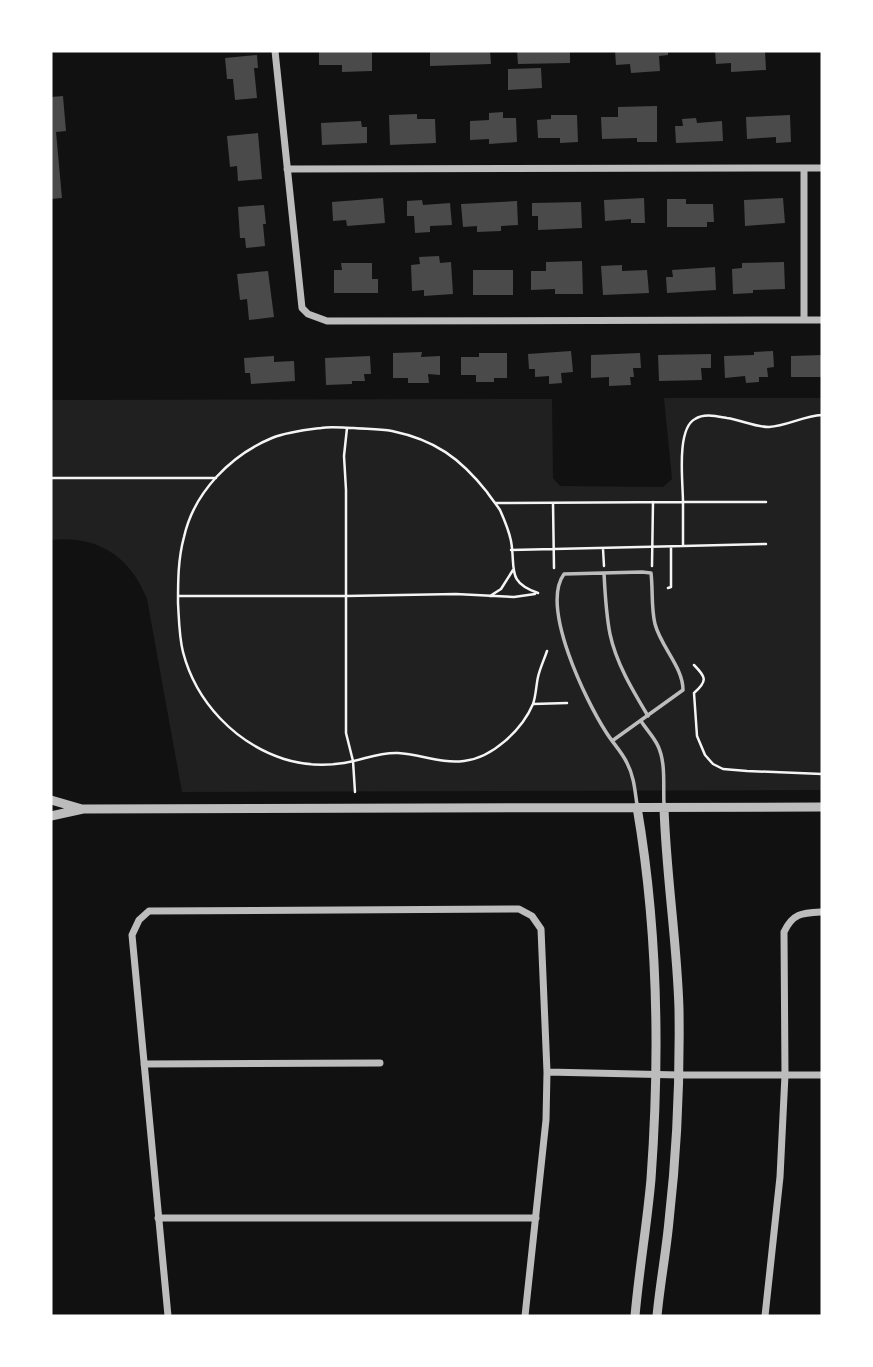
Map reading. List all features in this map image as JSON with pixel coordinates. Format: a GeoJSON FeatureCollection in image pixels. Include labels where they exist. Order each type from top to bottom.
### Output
{"type":"FeatureCollection","features":[{"type":"Feature","properties":{"kind":"street"},"geometry":{"type":"LineString","coordinates":[[275,51],[302,308],[308,314],[327,321],[822,320]]}},
{"type":"Feature","properties":{"kind":"street"},"geometry":{"type":"LineString","coordinates":[[804,168],[804,320]]}},
{"type":"Feature","properties":{"kind":"street"},"geometry":{"type":"LineString","coordinates":[[287,169],[822,168]]}},
{"type":"Feature","properties":{"kind":"street"},"geometry":{"type":"LineString","coordinates":[[51,800],[83,809]]}},
{"type":"Feature","properties":{"kind":"street"},"geometry":{"type":"LineString","coordinates":[[635,1316],[651,1181],[656,1075],[656,1006],[651,929],[637,807]]}},
{"type":"Feature","properties":{"kind":"street"},"geometry":{"type":"LineString","coordinates":[[657,1316],[673,1179],[679,1075],[677,984],[664,807]]}},
{"type":"Feature","properties":{"kind":"street"},"geometry":{"type":"LineString","coordinates":[[51,816],[83,809],[822,807]]}},
{"type":"Feature","properties":{"kind":"street"},"geometry":{"type":"LineString","coordinates":[[168,1316],[132,935],[139,920],[149,911],[519,909],[532,916],[541,929],[547,1072],[546,1120],[525,1316]]}},
{"type":"Feature","properties":{"kind":"street"},"geometry":{"type":"LineString","coordinates":[[765,1316],[780,1177],[785,1075],[784,932],[790,920],[804,912],[822,912]]}},
{"type":"Feature","properties":{"kind":"street"},"geometry":{"type":"LineString","coordinates":[[144,1064],[380,1063]]}},
{"type":"Feature","properties":{"kind":"street"},"geometry":{"type":"LineString","coordinates":[[547,1072],[822,1075]]}},
{"type":"Feature","properties":{"kind":"street"},"geometry":{"type":"LineString","coordinates":[[158,1218],[537,1218]]}},
{"type":"Feature","properties":{"kind":"lane"},"geometry":{"type":"LineString","coordinates":[[604,572],[611,637],[623,669],[648,716]]}},
{"type":"Feature","properties":{"kind":"lane"},"geometry":{"type":"LineString","coordinates":[[612,741],[683,690],[683,680],[666,651],[655,624],[652,573],[564,574],[557,589],[560,620],[569,658],[585,696],[612,741],[626,760],[632,774],[637,807]]}},
{"type":"Feature","properties":{"kind":"lane"},"geometry":{"type":"LineString","coordinates":[[641,722],[660,753],[664,807]]}},
{"type":"Feature","properties":{"kind":"path"},"geometry":{"type":"LineString","coordinates":[[683,546],[683,439],[692,420],[715,416],[767,427],[822,415]]}},
{"type":"Feature","properties":{"kind":"path"},"geometry":{"type":"LineString","coordinates":[[178,597],[456,594],[514,597],[538,593],[524,588],[518,581],[513,570],[510,539],[499,509],[479,482],[456,458],[431,443],[389,430],[324,427],[273,438],[234,460],[203,494],[184,535],[179,562],[178,597],[182,650],[196,687],[206,702],[233,731],[249,743],[287,760],[323,764],[396,753],[463,761],[483,757],[499,747],[522,722],[533,704],[538,676],[547,651]]}},
{"type":"Feature","properties":{"kind":"path"},"geometry":{"type":"LineString","coordinates":[[347,428],[344,456],[346,733],[353,761],[355,792]]}},
{"type":"Feature","properties":{"kind":"path"},"geometry":{"type":"LineString","coordinates":[[51,478],[216,478]]}},
{"type":"Feature","properties":{"kind":"path"},"geometry":{"type":"LineString","coordinates":[[652,573],[653,502]]}},
{"type":"Feature","properties":{"kind":"path"},"geometry":{"type":"LineString","coordinates":[[495,503],[766,502]]}},
{"type":"Feature","properties":{"kind":"path"},"geometry":{"type":"LineString","coordinates":[[552,503],[554,568]]}},
{"type":"Feature","properties":{"kind":"path"},"geometry":{"type":"LineString","coordinates":[[511,550],[766,544]]}},
{"type":"Feature","properties":{"kind":"path"},"geometry":{"type":"LineString","coordinates":[[668,588],[671,587],[671,547]]}},
{"type":"Feature","properties":{"kind":"path"},"geometry":{"type":"LineString","coordinates":[[603,549],[604,572]]}},
{"type":"Feature","properties":{"kind":"path"},"geometry":{"type":"LineString","coordinates":[[490,596],[501,589],[513,570]]}},
{"type":"Feature","properties":{"kind":"path"},"geometry":{"type":"LineString","coordinates":[[694,665],[703,674],[704,681],[694,693],[697,736],[705,755],[713,764],[723,769],[822,774]]}},
{"type":"Feature","properties":{"kind":"path"},"geometry":{"type":"LineString","coordinates":[[533,704],[566,703]]}},
{"type":"Feature","properties":{"kind":"shaded area"},"geometry":{"type":"Polygon","coordinates":[[[664,398],[822,398],[822,790],[182,792],[147,599],[140,584],[121,560],[97,545],[68,539],[51,540],[51,400],[552,399],[553,478],[560,486],[663,487],[672,479],[664,398]]]}},
{"type":"Feature","properties":{"kind":"building"},"geometry":{"type":"Polygon","coordinates":[[[319,51],[372,51],[372,71],[342,72],[342,65],[319,65],[319,51]]]}},
{"type":"Feature","properties":{"kind":"building"},"geometry":{"type":"Polygon","coordinates":[[[430,51],[490,51],[491,64],[430,66],[430,51]]]}},
{"type":"Feature","properties":{"kind":"building"},"geometry":{"type":"Polygon","coordinates":[[[517,51],[570,51],[570,63],[518,64],[517,51]]]}},
{"type":"Feature","properties":{"kind":"building"},"geometry":{"type":"Polygon","coordinates":[[[615,51],[668,51],[668,55],[659,56],[660,71],[631,73],[630,64],[616,65],[615,51]]]}},
{"type":"Feature","properties":{"kind":"building"},"geometry":{"type":"Polygon","coordinates":[[[715,51],[765,51],[766,70],[731,72],[731,63],[716,64],[715,51]]]}},
{"type":"Feature","properties":{"kind":"building"},"geometry":{"type":"Polygon","coordinates":[[[257,55],[258,68],[254,68],[257,98],[235,100],[233,79],[227,79],[225,58],[257,55]]]}},
{"type":"Feature","properties":{"kind":"building"},"geometry":{"type":"Polygon","coordinates":[[[541,68],[542,88],[508,90],[508,69],[541,68]]]}},
{"type":"Feature","properties":{"kind":"building"},"geometry":{"type":"Polygon","coordinates":[[[63,96],[66,131],[56,132],[62,198],[51,199],[51,97],[63,96]]]}},
{"type":"Feature","properties":{"kind":"building"},"geometry":{"type":"Polygon","coordinates":[[[657,106],[657,142],[637,142],[637,138],[602,139],[601,117],[618,117],[618,107],[657,106]]]}},
{"type":"Feature","properties":{"kind":"building"},"geometry":{"type":"Polygon","coordinates":[[[503,112],[503,118],[516,118],[517,142],[489,144],[489,139],[470,140],[470,121],[489,120],[489,113],[503,112]]]}},
{"type":"Feature","properties":{"kind":"building"},"geometry":{"type":"Polygon","coordinates":[[[417,114],[417,119],[435,119],[436,143],[390,145],[389,115],[417,114]]]}},
{"type":"Feature","properties":{"kind":"building"},"geometry":{"type":"Polygon","coordinates":[[[551,115],[577,115],[578,142],[560,143],[560,138],[538,138],[537,120],[551,119],[551,115]]]}},
{"type":"Feature","properties":{"kind":"building"},"geometry":{"type":"Polygon","coordinates":[[[790,115],[791,142],[776,143],[776,137],[747,139],[746,117],[790,115]]]}},
{"type":"Feature","properties":{"kind":"building"},"geometry":{"type":"Polygon","coordinates":[[[696,118],[697,123],[722,121],[723,141],[676,143],[675,126],[683,126],[682,119],[696,118]]]}},
{"type":"Feature","properties":{"kind":"building"},"geometry":{"type":"Polygon","coordinates":[[[361,121],[362,127],[367,127],[367,143],[322,145],[321,123],[361,121]]]}},
{"type":"Feature","properties":{"kind":"building"},"geometry":{"type":"Polygon","coordinates":[[[258,133],[262,179],[238,181],[237,166],[230,167],[227,136],[258,133]]]}},
{"type":"Feature","properties":{"kind":"building"},"geometry":{"type":"Polygon","coordinates":[[[383,198],[385,223],[347,226],[346,220],[333,221],[332,202],[383,198]]]}},
{"type":"Feature","properties":{"kind":"building"},"geometry":{"type":"Polygon","coordinates":[[[644,198],[645,223],[631,223],[631,219],[605,221],[604,200],[644,198]]]}},
{"type":"Feature","properties":{"kind":"building"},"geometry":{"type":"Polygon","coordinates":[[[783,198],[785,223],[745,226],[744,200],[783,198]]]}},
{"type":"Feature","properties":{"kind":"building"},"geometry":{"type":"Polygon","coordinates":[[[667,199],[686,199],[686,204],[713,204],[714,222],[707,222],[707,227],[667,227],[667,199]]]}},
{"type":"Feature","properties":{"kind":"building"},"geometry":{"type":"Polygon","coordinates":[[[422,200],[423,205],[450,203],[452,225],[430,226],[430,232],[415,233],[414,216],[407,216],[407,201],[422,200]]]}},
{"type":"Feature","properties":{"kind":"building"},"geometry":{"type":"Polygon","coordinates":[[[517,201],[518,225],[501,226],[501,231],[477,232],[477,226],[463,227],[461,204],[517,201]]]}},
{"type":"Feature","properties":{"kind":"building"},"geometry":{"type":"Polygon","coordinates":[[[581,202],[582,228],[538,230],[538,216],[532,216],[532,203],[581,202]]]}},
{"type":"Feature","properties":{"kind":"building"},"geometry":{"type":"Polygon","coordinates":[[[264,205],[265,246],[246,248],[245,238],[240,238],[238,207],[264,205]]]}},
{"type":"Feature","properties":{"kind":"building"},"geometry":{"type":"Polygon","coordinates":[[[439,256],[440,263],[451,262],[453,294],[424,296],[424,290],[412,291],[411,265],[420,264],[419,257],[439,256]]]}},
{"type":"Feature","properties":{"kind":"building"},"geometry":{"type":"Polygon","coordinates":[[[582,261],[583,294],[555,294],[555,289],[531,290],[531,271],[546,271],[546,262],[582,261]]]}},
{"type":"Feature","properties":{"kind":"building"},"geometry":{"type":"Polygon","coordinates":[[[784,262],[785,289],[733,294],[732,269],[742,268],[742,263],[784,262]]]}},
{"type":"Feature","properties":{"kind":"building"},"geometry":{"type":"Polygon","coordinates":[[[341,263],[372,263],[372,279],[378,279],[378,293],[334,293],[334,270],[342,270],[341,263]]]}},
{"type":"Feature","properties":{"kind":"building"},"geometry":{"type":"Polygon","coordinates":[[[622,265],[622,271],[647,270],[649,293],[603,295],[601,266],[622,265]]]}},
{"type":"Feature","properties":{"kind":"building"},"geometry":{"type":"Polygon","coordinates":[[[715,267],[716,290],[667,293],[666,277],[673,277],[672,270],[715,267]]]}},
{"type":"Feature","properties":{"kind":"building"},"geometry":{"type":"Polygon","coordinates":[[[473,270],[513,270],[513,295],[473,295],[473,270]]]}},
{"type":"Feature","properties":{"kind":"building"},"geometry":{"type":"Polygon","coordinates":[[[268,271],[274,317],[249,320],[247,299],[240,300],[237,274],[268,271]]]}},
{"type":"Feature","properties":{"kind":"building"},"geometry":{"type":"Polygon","coordinates":[[[571,351],[573,372],[561,373],[562,383],[549,384],[549,376],[535,377],[535,369],[529,369],[528,354],[571,351]]]}},
{"type":"Feature","properties":{"kind":"building"},"geometry":{"type":"Polygon","coordinates":[[[773,351],[774,367],[767,368],[768,377],[759,377],[759,382],[746,383],[745,376],[725,378],[724,356],[773,351]]]}},
{"type":"Feature","properties":{"kind":"building"},"geometry":{"type":"Polygon","coordinates":[[[422,352],[421,357],[440,356],[440,375],[428,374],[429,383],[408,383],[408,378],[393,378],[393,353],[422,352]]]}},
{"type":"Feature","properties":{"kind":"building"},"geometry":{"type":"Polygon","coordinates":[[[479,353],[507,353],[507,378],[494,378],[494,382],[476,382],[476,375],[461,375],[461,357],[479,357],[479,353]]]}},
{"type":"Feature","properties":{"kind":"building"},"geometry":{"type":"Polygon","coordinates":[[[640,353],[641,368],[633,368],[631,385],[609,386],[609,377],[591,378],[591,355],[640,353]]]}},
{"type":"Feature","properties":{"kind":"building"},"geometry":{"type":"Polygon","coordinates":[[[711,354],[711,368],[701,368],[702,380],[659,381],[658,355],[711,354]]]}},
{"type":"Feature","properties":{"kind":"building"},"geometry":{"type":"Polygon","coordinates":[[[822,355],[822,377],[791,377],[791,356],[822,355]]]}},
{"type":"Feature","properties":{"kind":"building"},"geometry":{"type":"Polygon","coordinates":[[[274,356],[274,362],[294,361],[295,381],[251,384],[250,373],[245,373],[244,358],[274,356]]]}},
{"type":"Feature","properties":{"kind":"building"},"geometry":{"type":"Polygon","coordinates":[[[370,356],[371,374],[364,374],[365,381],[326,385],[325,358],[370,356]]]}}]}
